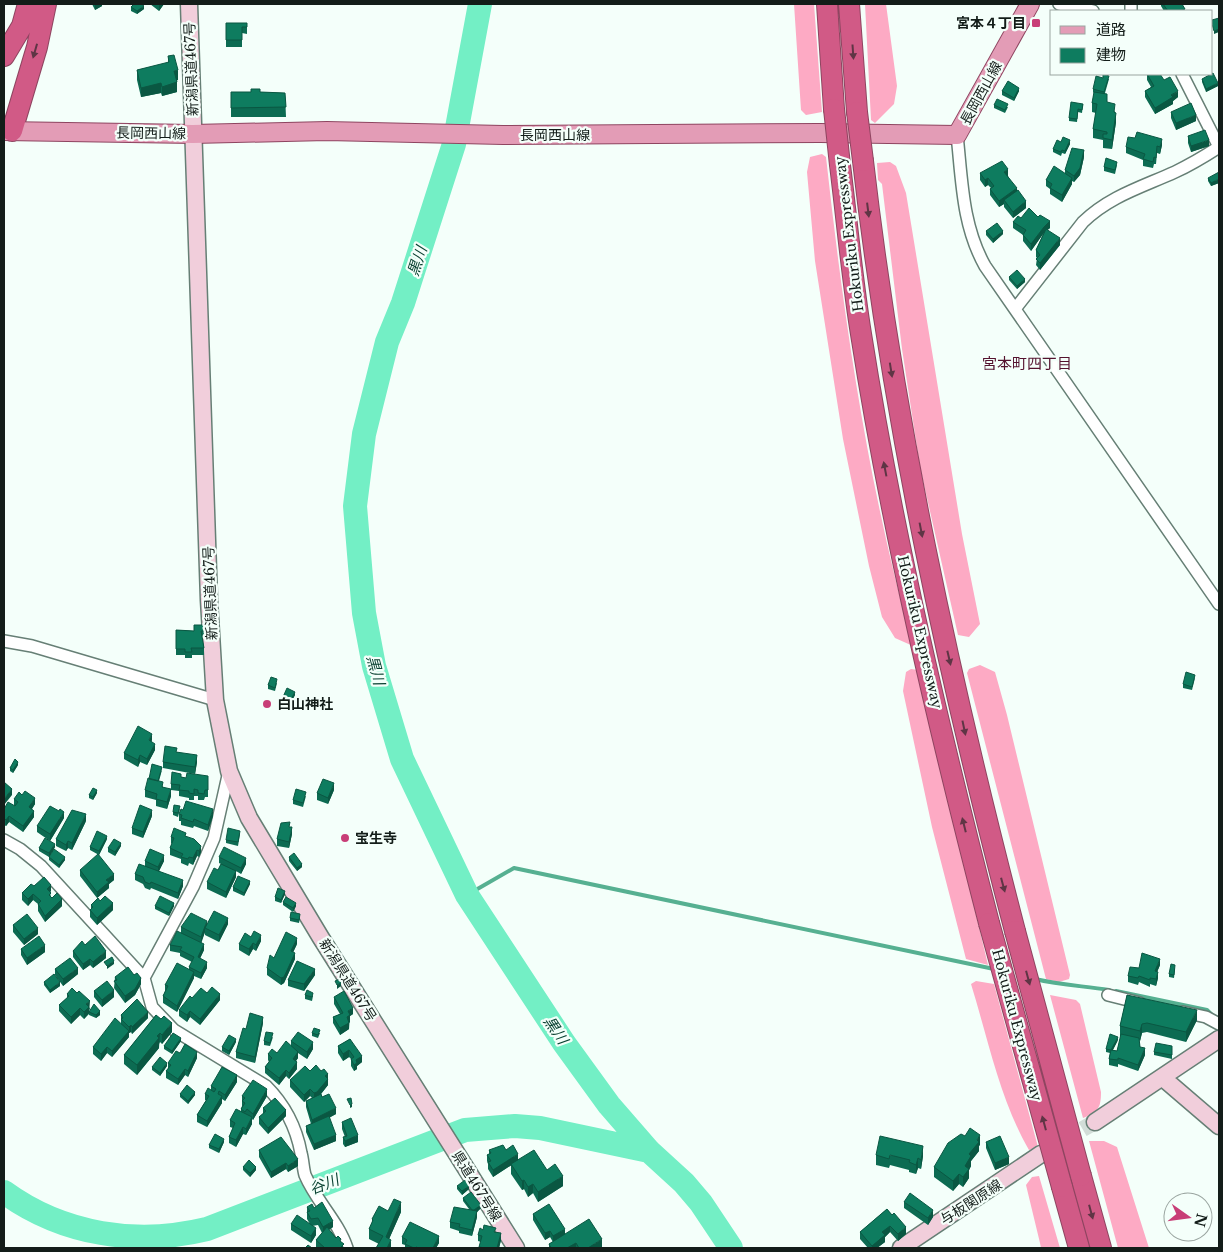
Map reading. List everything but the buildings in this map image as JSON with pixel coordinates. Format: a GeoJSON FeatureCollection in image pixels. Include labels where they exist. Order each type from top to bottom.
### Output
{"type":"FeatureCollection","features":[{"type":"Feature","properties":{"kind":"highway"},"geometry":{"type":"LineString","coordinates":[[4,56],[22,26],[28,4]]}},
{"type":"Feature","properties":{"kind":"highway"},"geometry":{"type":"LineString","coordinates":[[8,131],[37,46],[46,4]]}},
{"type":"Feature","properties":{"kind":"highway","name":"Hokuriku Expressway"},"geometry":{"type":"LineString","coordinates":[[826,4],[834,109],[861,334],[904,566],[959,806],[989,923],[1079,1248]]}},
{"type":"Feature","properties":{"kind":"highway","name":"Hokuriku Expressway"},"geometry":{"type":"LineString","coordinates":[[849,4],[857,112],[874,254],[898,409],[944,636],[971,757],[1015,931],[1101,1248]]}},
{"type":"Feature","properties":{"kind":"main road","name":"新潟県道467号"},"geometry":{"type":"LineString","coordinates":[[189,4],[209,600],[215,700],[229,771],[249,818],[438,1124]]}},
{"type":"Feature","properties":{"kind":"main road","name":"長岡西山線"},"geometry":{"type":"LineString","coordinates":[[8,131],[193,134],[327,131],[503,135],[820,133],[957,135],[1030,4]]}},
{"type":"Feature","properties":{"kind":"main road"},"geometry":{"type":"LineString","coordinates":[[1095,1122],[1164,1078],[1219,1039]]}},
{"type":"Feature","properties":{"kind":"main road"},"geometry":{"type":"LineString","coordinates":[[1164,1078],[1219,1126]]}},
{"type":"Feature","properties":{"kind":"main road","name":"県道467号線"},"geometry":{"type":"LineString","coordinates":[[438,1124],[516,1248]]}},
{"type":"Feature","properties":{"kind":"main road","name":"与板関原線"},"geometry":{"type":"LineString","coordinates":[[901,1248],[1041,1154]]}},
{"type":"Feature","properties":{"kind":"street"},"geometry":{"type":"LineString","coordinates":[[1059,4],[1088,10]]}},
{"type":"Feature","properties":{"kind":"street"},"geometry":{"type":"LineString","coordinates":[[1014,309],[1083,222],[1096,209],[1123,194],[1177,172],[1219,147],[1183,75]]}},
{"type":"Feature","properties":{"kind":"street"},"geometry":{"type":"LineString","coordinates":[[957,135],[966,214],[977,252],[1014,309],[1219,604]]}},
{"type":"Feature","properties":{"kind":"street"},"geometry":{"type":"LineString","coordinates":[[4,641],[32,646],[215,700]]}},
{"type":"Feature","properties":{"kind":"street"},"geometry":{"type":"LineString","coordinates":[[144,978],[193,887],[210,846],[221,814],[229,771]]}},
{"type":"Feature","properties":{"kind":"street"},"geometry":{"type":"LineString","coordinates":[[4,840],[20,849],[41,866],[144,978],[152,1007],[174,1030],[266,1086],[276,1097],[289,1114],[296,1133],[305,1174],[317,1198],[340,1230],[347,1248]]}},
{"type":"Feature","properties":{"kind":"street"},"geometry":{"type":"LineString","coordinates":[[1108,995],[1153,1005]]}},
{"type":"Feature","properties":{"kind":"street"},"geometry":{"type":"LineString","coordinates":[[1171,1009],[1206,1017],[1219,1024]]}},
{"type":"Feature","properties":{"kind":"shaded area"},"geometry":{"type":"Polygon","coordinates":[[[794,4],[814,4],[822,112],[806,115],[801,110],[794,4]]]}},
{"type":"Feature","properties":{"kind":"shaded area"},"geometry":{"type":"Polygon","coordinates":[[[865,4],[886,4],[897,86],[894,104],[875,123],[871,120],[865,4]]]}},
{"type":"Feature","properties":{"kind":"shaded area"},"geometry":{"type":"Polygon","coordinates":[[[822,154],[826,157],[841,280],[870,464],[897,586],[913,646],[895,638],[882,617],[869,566],[843,439],[815,261],[807,172],[810,157],[822,154]]]}},
{"type":"Feature","properties":{"kind":"shaded area"},"geometry":{"type":"Polygon","coordinates":[[[890,162],[896,166],[906,193],[962,534],[980,624],[969,637],[958,635],[920,467],[902,349],[882,184],[878,180],[877,163],[890,162]]]}},
{"type":"Feature","properties":{"kind":"shaded area"},"geometry":{"type":"Polygon","coordinates":[[[980,665],[995,672],[1007,715],[1070,975],[1069,979],[1059,982],[1046,979],[967,673],[969,669],[980,665]]]}},
{"type":"Feature","properties":{"kind":"shaded area"},"geometry":{"type":"Polygon","coordinates":[[[911,669],[918,670],[988,965],[966,959],[932,827],[903,691],[906,672],[911,669]]]}},
{"type":"Feature","properties":{"kind":"shaded area"},"geometry":{"type":"Polygon","coordinates":[[[976,981],[994,984],[1038,1147],[1029,1150],[1002,1090],[971,984],[976,981]]]}},
{"type":"Feature","properties":{"kind":"shaded area"},"geometry":{"type":"Polygon","coordinates":[[[1050,995],[1076,1000],[1080,1004],[1101,1092],[1098,1109],[1083,1118],[1050,995]]]}},
{"type":"Feature","properties":{"kind":"shaded area"},"geometry":{"type":"Polygon","coordinates":[[[1089,1141],[1104,1141],[1117,1147],[1149,1248],[1118,1248],[1089,1141]]]}},
{"type":"Feature","properties":{"kind":"shaded area"},"geometry":{"type":"Polygon","coordinates":[[[1039,1176],[1060,1248],[1041,1248],[1026,1185],[1032,1177],[1039,1176]]]}},
{"type":"Feature","properties":{"kind":"waterway","name":"黒川"},"geometry":{"type":"LineString","coordinates":[[480,4],[454,144],[403,303],[387,342],[364,434],[355,506],[364,613],[374,666],[402,759],[467,895],[564,1043],[609,1105],[649,1151],[684,1183],[701,1203],[731,1248]]}},
{"type":"Feature","properties":{"kind":"waterway"},"geometry":{"type":"LineString","coordinates":[[467,895],[514,868],[994,969]]}},
{"type":"Feature","properties":{"kind":"waterway"},"geometry":{"type":"LineString","coordinates":[[1035,979],[1109,990]]}},
{"type":"Feature","properties":{"kind":"waterway"},"geometry":{"type":"LineString","coordinates":[[1116,991],[1207,1010],[1212,1015]]}},
{"type":"Feature","properties":{"kind":"waterway","name":"谷川"},"geometry":{"type":"LineString","coordinates":[[4,1192],[27,1207],[76,1227],[101,1233],[154,1236],[181,1234],[207,1229],[465,1130],[515,1126],[540,1128],[649,1151]]}},
{"type":"Feature","properties":{"kind":"tunnel"},"geometry":{"type":"LineString","coordinates":[[1041,1153],[1095,1122]]}},
{"type":"Feature","properties":{"kind":"place","name":"宮本４丁目"},"geometry":{"type":"Point","coordinates":[1036,23]}},
{"type":"Feature","properties":{"kind":"place","name":"白山神社"},"geometry":{"type":"Point","coordinates":[267,704]}},
{"type":"Feature","properties":{"kind":"place","name":"宝生寺"},"geometry":{"type":"Point","coordinates":[345,838]}},
{"type":"Feature","properties":{"kind":"district","name":"宮本町四丁目"},"geometry":{"type":"Point","coordinates":[1027,363]}}]}
